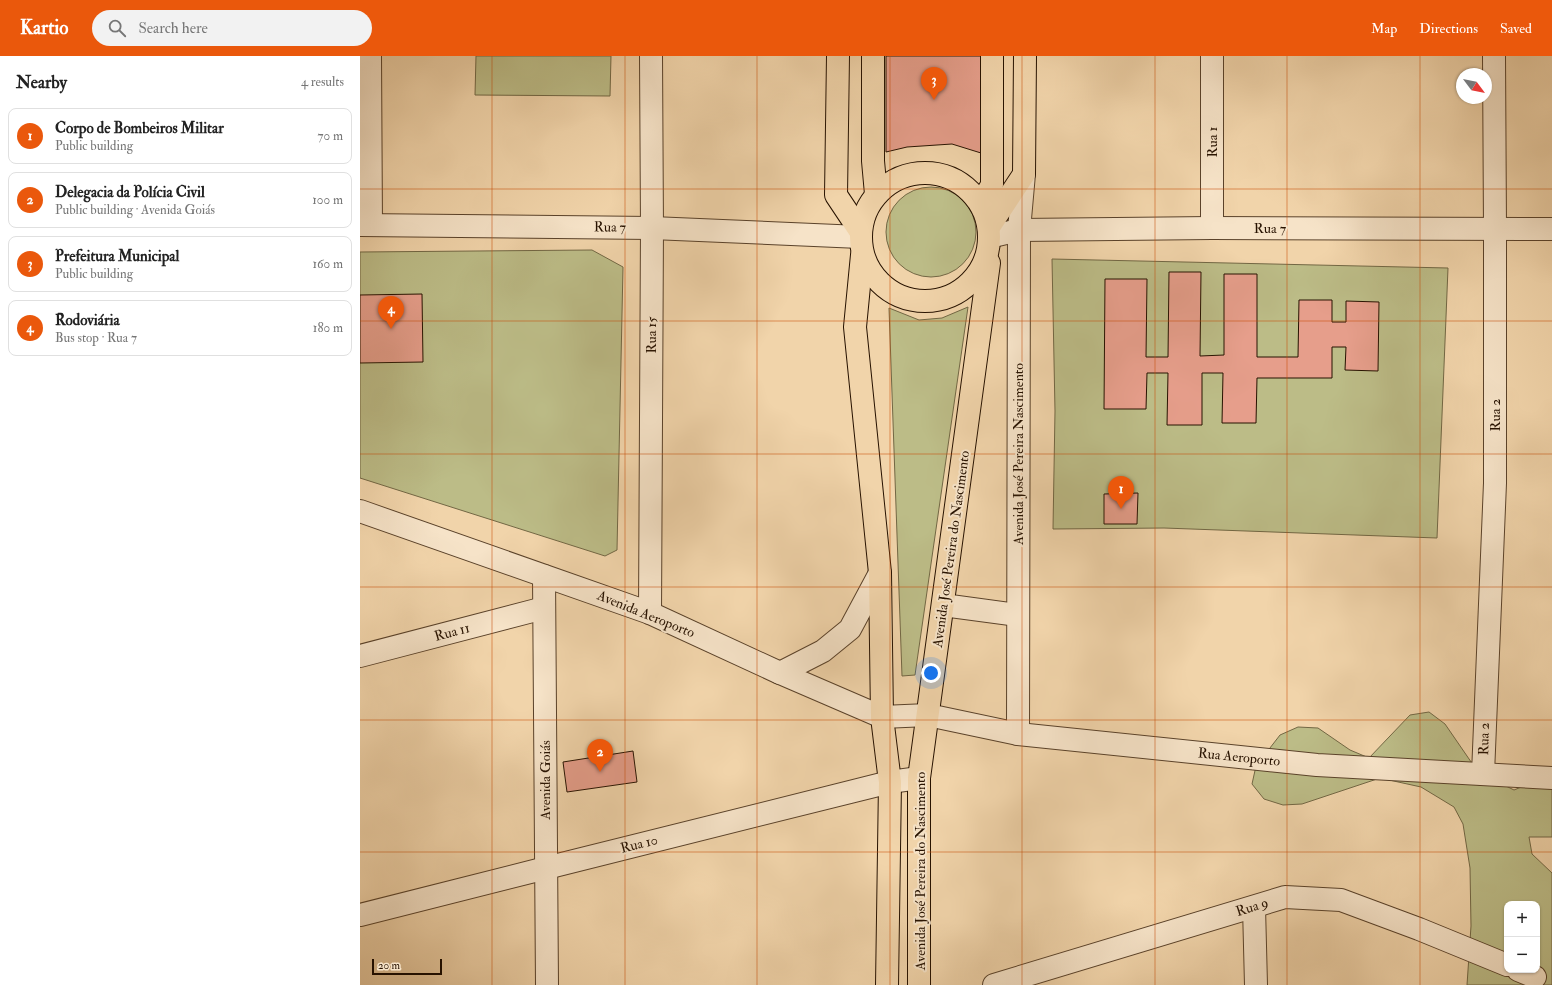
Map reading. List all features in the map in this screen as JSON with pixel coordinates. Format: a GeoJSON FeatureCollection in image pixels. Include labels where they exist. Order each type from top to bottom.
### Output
{"type":"FeatureCollection","features":[{"type":"Feature","properties":{"kind":"main road"},"geometry":{"type":"LineString","coordinates":[[838,56],[836,195],[861,241],[871,274],[885,288],[903,298],[923,302],[943,299],[962,290],[976,276],[988,241],[1024,174]]}},
{"type":"Feature","properties":{"kind":"main road"},"geometry":{"type":"LineString","coordinates":[[873,56],[873,161],[876,194]]}},
{"type":"Feature","properties":{"kind":"main road"},"geometry":{"type":"LineString","coordinates":[[981,203],[992,185],[992,56]]}},
{"type":"Feature","properties":{"kind":"main road","name":"Avenida José Pereira Nascimento"},"geometry":{"type":"LineString","coordinates":[[1024,174],[1025,56]]}},
{"type":"Feature","properties":{"kind":"main road","name":"Avenida José Pereira do Nascimento"},"geometry":{"type":"LineString","coordinates":[[887,985],[890,782],[882,717],[880,572],[855,326],[861,241],[865,211],[876,194],[892,181],[910,173],[931,172],[950,177],[967,188],[981,203],[988,241],[989,263],[919,778],[919,985]]}},
{"type":"Feature","properties":{"kind":"street"},"geometry":{"type":"LineString","coordinates":[[366,225],[370,56]]}},
{"type":"Feature","properties":{"kind":"street","name":"Rua 15"},"geometry":{"type":"LineString","coordinates":[[650,613],[652,228],[651,56]]}},
{"type":"Feature","properties":{"kind":"street","name":"Rua 1"},"geometry":{"type":"LineString","coordinates":[[1212,56],[1212,228]]}},
{"type":"Feature","properties":{"kind":"street","name":"Rua 2"},"geometry":{"type":"LineString","coordinates":[[1483,774],[1495,483],[1494,56]]}},
{"type":"Feature","properties":{"kind":"street","name":"Avenida José Pereira Nascimento"},"geometry":{"type":"LineString","coordinates":[[1018,734],[1019,230],[1024,174]]}},
{"type":"Feature","properties":{"kind":"street","name":"Rua 7"},"geometry":{"type":"LineString","coordinates":[[366,225],[652,228],[861,241]]}},
{"type":"Feature","properties":{"kind":"street","name":"Rua 7"},"geometry":{"type":"LineString","coordinates":[[988,241],[1019,230],[1212,228],[1552,229]]}},
{"type":"Feature","properties":{"kind":"street","name":"Avenida Aeroporto"},"geometry":{"type":"LineString","coordinates":[[360,511],[650,613],[780,673],[882,717],[928,715]]}},
{"type":"Feature","properties":{"kind":"street"},"geometry":{"type":"LineString","coordinates":[[780,673],[823,651],[850,629],[880,572]]}},
{"type":"Feature","properties":{"kind":"street","name":"Avenida Goiás"},"geometry":{"type":"LineString","coordinates":[[544,576],[547,985]]}},
{"type":"Feature","properties":{"kind":"street"},"geometry":{"type":"LineString","coordinates":[[943,605],[1018,615]]}},
{"type":"Feature","properties":{"kind":"street","name":"Rua 11"},"geometry":{"type":"LineString","coordinates":[[360,656],[544,608]]}},
{"type":"Feature","properties":{"kind":"street","name":"Rua Aeroporto"},"geometry":{"type":"LineString","coordinates":[[928,715],[1018,734],[1317,765],[1552,778]]}},
{"type":"Feature","properties":{"kind":"street","name":"Rua 10"},"geometry":{"type":"LineString","coordinates":[[360,915],[890,782],[919,778]]}},
{"type":"Feature","properties":{"kind":"street","name":"Rua 9"},"geometry":{"type":"LineString","coordinates":[[994,985],[1285,897],[1341,900],[1419,929],[1504,965]]}},
{"type":"Feature","properties":{"kind":"street"},"geometry":{"type":"LineString","coordinates":[[1254,906],[1256,985]]}},
{"type":"Feature","properties":{"kind":"green space"},"geometry":{"type":"Polygon","coordinates":[[[476,56],[611,56],[610,96],[475,95],[476,56]]]}},
{"type":"Feature","properties":{"kind":"green space"},"geometry":{"type":"Polygon","coordinates":[[[931,187],[948,190],[963,200],[973,215],[976,232],[973,249],[963,264],[948,274],[931,277],[914,274],[899,264],[889,249],[886,232],[889,215],[899,200],[914,190],[931,187]]]}},
{"type":"Feature","properties":{"kind":"green space"},"geometry":{"type":"Polygon","coordinates":[[[592,250],[623,267],[617,550],[605,556],[360,478],[360,252],[592,250]]]}},
{"type":"Feature","properties":{"kind":"green space"},"geometry":{"type":"Polygon","coordinates":[[[1052,259],[1448,268],[1437,538],[1164,528],[1053,529],[1055,411],[1052,259]]]}},
{"type":"Feature","properties":{"kind":"green space"},"geometry":{"type":"Polygon","coordinates":[[[968,307],[915,675],[902,676],[889,308],[919,320],[942,318],[968,307]]]}},
{"type":"Feature","properties":{"kind":"green space"},"geometry":{"type":"Polygon","coordinates":[[[1429,712],[1445,724],[1478,772],[1514,790],[1548,776],[1552,776],[1552,837],[1529,837],[1532,854],[1552,873],[1552,985],[1467,985],[1471,926],[1470,868],[1463,824],[1454,807],[1421,787],[1380,778],[1302,804],[1283,805],[1264,799],[1252,784],[1256,766],[1280,735],[1298,727],[1318,728],[1350,750],[1369,758],[1410,715],[1429,712]]]}},
{"type":"Feature","properties":{"kind":"building"},"geometry":{"type":"Polygon","coordinates":[[[886,56],[981,56],[981,153],[952,144],[907,147],[886,152],[886,56]]]}},
{"type":"Feature","properties":{"kind":"building"},"geometry":{"type":"Polygon","coordinates":[[[1169,272],[1201,272],[1200,356],[1224,355],[1224,274],[1257,274],[1257,357],[1298,357],[1299,300],[1332,300],[1332,322],[1346,322],[1346,301],[1379,302],[1378,371],[1345,370],[1346,347],[1332,347],[1332,378],[1257,378],[1256,423],[1222,423],[1223,373],[1202,373],[1202,425],[1167,425],[1168,373],[1147,373],[1146,409],[1104,409],[1105,279],[1147,279],[1146,357],[1168,357],[1169,272]]]}},
{"type":"Feature","properties":{"kind":"building"},"geometry":{"type":"Polygon","coordinates":[[[422,294],[423,362],[360,363],[360,295],[422,294]]]}},
{"type":"Feature","properties":{"kind":"building"},"geometry":{"type":"Polygon","coordinates":[[[1138,493],[1137,524],[1104,524],[1104,494],[1138,493]]]}},
{"type":"Feature","properties":{"kind":"building"},"geometry":{"type":"Polygon","coordinates":[[[633,751],[637,782],[567,792],[563,762],[633,751]]]}},
{"type":"Feature","properties":{"kind":"place","name":"Prefeitura Municipal"},"geometry":{"type":"Point","coordinates":[934,100]}},
{"type":"Feature","properties":{"kind":"place","name":"Rodoviária"},"geometry":{"type":"Point","coordinates":[391,329]}},
{"type":"Feature","properties":{"kind":"place","name":"Corpo de Bombeiros Militar"},"geometry":{"type":"Point","coordinates":[1121,509]}},
{"type":"Feature","properties":{"kind":"place","name":"Delegacia da Polícia Civil"},"geometry":{"type":"Point","coordinates":[600,772]}}]}
